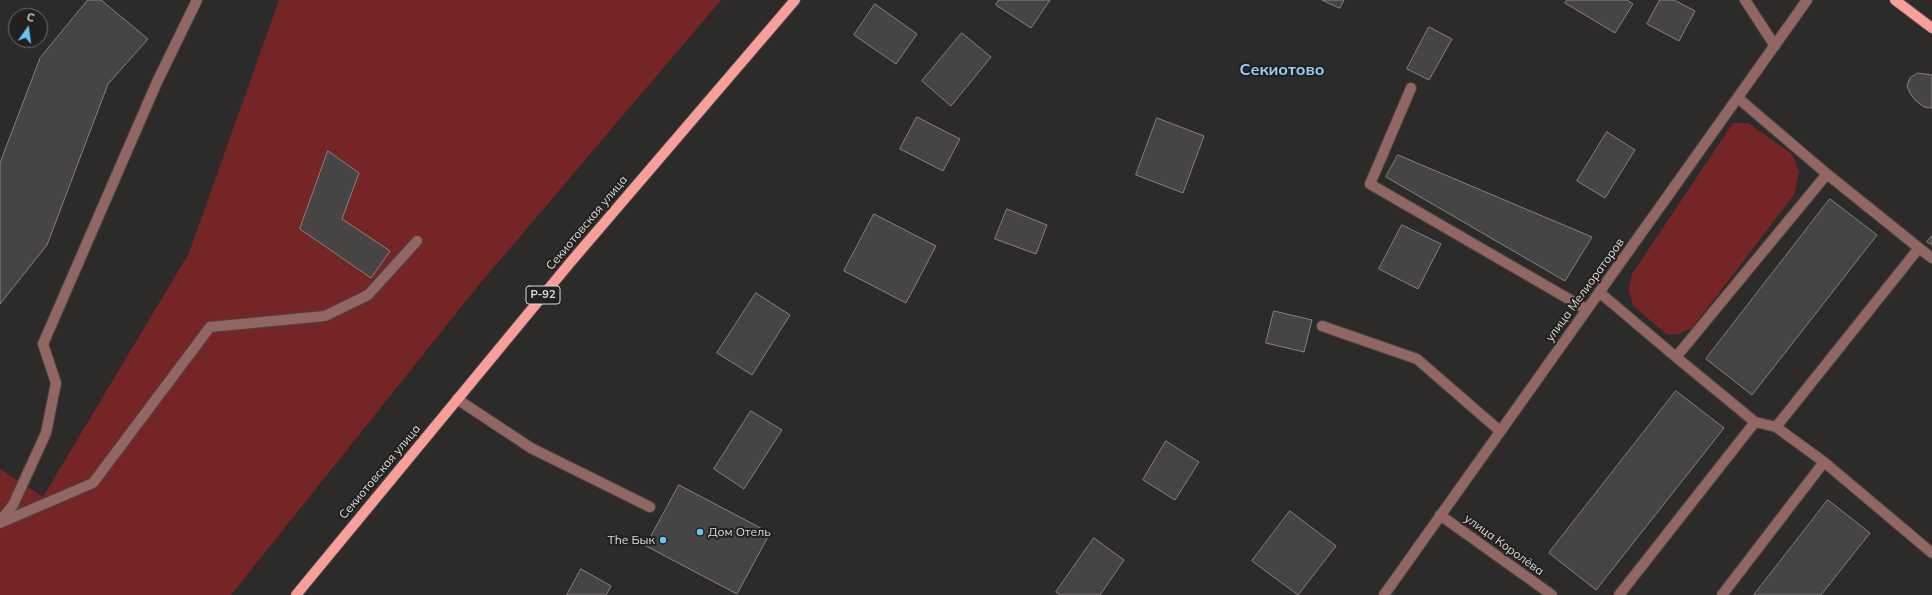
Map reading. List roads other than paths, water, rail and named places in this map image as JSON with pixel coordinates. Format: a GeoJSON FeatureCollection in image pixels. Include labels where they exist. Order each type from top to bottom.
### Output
{"type":"FeatureCollection","features":[{"type":"Feature","properties":{"kind":"main road","name":"Секиотовская улица"},"geometry":{"type":"LineString","coordinates":[[296,595],[569,264],[795,0]]}},
{"type":"Feature","properties":{"kind":"main road"},"geometry":{"type":"LineString","coordinates":[[1895,0],[1931,24]]}},
{"type":"Feature","properties":{"kind":"street"},"geometry":{"type":"LineString","coordinates":[[0,522],[13,505],[46,433],[56,383],[43,344],[157,82],[197,0]]}},
{"type":"Feature","properties":{"kind":"street"},"geometry":{"type":"LineString","coordinates":[[1745,0],[1775,46]]}},
{"type":"Feature","properties":{"kind":"street","name":"улица Мелиораторов"},"geometry":{"type":"LineString","coordinates":[[1384,595],[1807,0]]}},
{"type":"Feature","properties":{"kind":"street"},"geometry":{"type":"LineString","coordinates":[[1411,88],[1370,184],[1586,309]]}},
{"type":"Feature","properties":{"kind":"street"},"geometry":{"type":"LineString","coordinates":[[1738,98],[1827,174],[1932,258]]}},
{"type":"Feature","properties":{"kind":"street"},"geometry":{"type":"LineString","coordinates":[[1676,357],[1827,174]]}},
{"type":"Feature","properties":{"kind":"street"},"geometry":{"type":"LineString","coordinates":[[0,522],[93,483],[210,327],[326,316],[368,295],[417,241]]}},
{"type":"Feature","properties":{"kind":"street"},"geometry":{"type":"LineString","coordinates":[[1776,427],[1919,248]]}},
{"type":"Feature","properties":{"kind":"street"},"geometry":{"type":"LineString","coordinates":[[1599,292],[1755,422],[1776,427],[1824,462],[1932,553]]}},
{"type":"Feature","properties":{"kind":"street"},"geometry":{"type":"LineString","coordinates":[[1322,326],[1417,360],[1500,431]]}},
{"type":"Feature","properties":{"kind":"street"},"geometry":{"type":"LineString","coordinates":[[458,399],[531,448],[650,507]]}},
{"type":"Feature","properties":{"kind":"street"},"geometry":{"type":"LineString","coordinates":[[1619,595],[1755,422]]}},
{"type":"Feature","properties":{"kind":"street"},"geometry":{"type":"LineString","coordinates":[[1722,595],[1824,462]]}},
{"type":"Feature","properties":{"kind":"street","name":"улица Королёва"},"geometry":{"type":"LineString","coordinates":[[1440,515],[1552,595]]}},
{"type":"Feature","properties":{"kind":"place","name":"Дом Отель"},"geometry":{"type":"Point","coordinates":[700,532]}},
{"type":"Feature","properties":{"kind":"place","name":"The Бык"},"geometry":{"type":"Point","coordinates":[663,540]}},
{"type":"Feature","properties":{"kind":"district","name":"Секиотово"},"geometry":{"type":"Point","coordinates":[1282,70]}}]}
